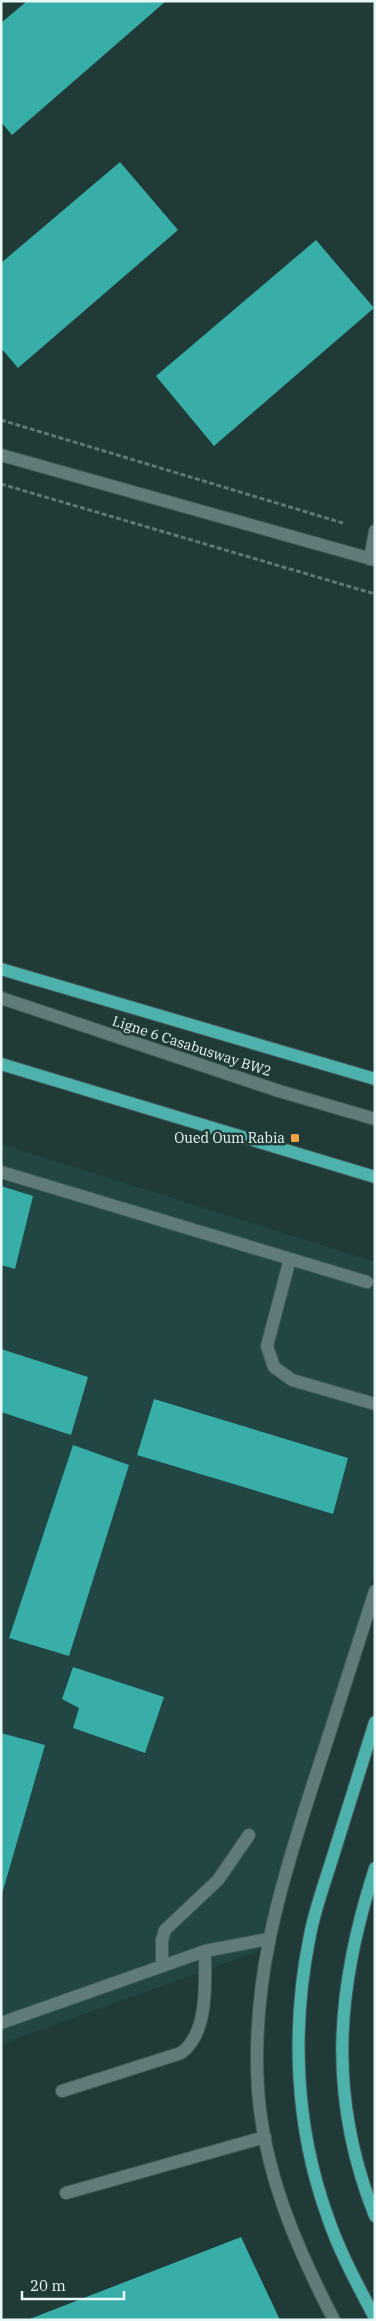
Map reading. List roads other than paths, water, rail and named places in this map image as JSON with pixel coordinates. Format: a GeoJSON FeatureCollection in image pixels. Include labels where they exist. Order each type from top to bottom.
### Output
{"type":"FeatureCollection","features":[{"type":"Feature","properties":{"kind":"main road"},"geometry":{"type":"LineString","coordinates":[[1,969],[375,1079]]}},
{"type":"Feature","properties":{"kind":"main road"},"geometry":{"type":"LineString","coordinates":[[1,1064],[375,1177]]}},
{"type":"Feature","properties":{"kind":"main road"},"geometry":{"type":"LineString","coordinates":[[375,1722],[310,1934],[302,1980],[298,2028],[299,2075],[304,2122],[313,2169],[326,2215],[344,2259],[375,2318]]}},
{"type":"Feature","properties":{"kind":"main road"},"geometry":{"type":"LineString","coordinates":[[375,1868],[352,1949],[344,1998],[342,2047],[344,2096],[353,2145],[375,2216]]}},
{"type":"Feature","properties":{"kind":"street"},"geometry":{"type":"LineString","coordinates":[[1,455],[372,559],[374,532]]}},
{"type":"Feature","properties":{"kind":"street","name":"Ligne 6 Casabusway BW2"},"geometry":{"type":"LineString","coordinates":[[1,998],[279,1091],[375,1119]]}},
{"type":"Feature","properties":{"kind":"street"},"geometry":{"type":"LineString","coordinates":[[1,1172],[367,1282]]}},
{"type":"Feature","properties":{"kind":"street"},"geometry":{"type":"LineString","coordinates":[[290,1259],[267,1346],[274,1367],[292,1380],[375,1404]]}},
{"type":"Feature","properties":{"kind":"street"},"geometry":{"type":"LineString","coordinates":[[334,2320],[307,2268],[289,2226],[275,2182],[265,2137],[258,2091],[256,2045],[259,1999],[268,1939],[288,1864],[375,1592]]}},
{"type":"Feature","properties":{"kind":"street"},"geometry":{"type":"LineString","coordinates":[[162,1965],[162,1940],[165,1930],[218,1880],[249,1835]]}},
{"type":"Feature","properties":{"kind":"street"},"geometry":{"type":"LineString","coordinates":[[1,2023],[205,1951],[268,1939]]}},
{"type":"Feature","properties":{"kind":"street"},"geometry":{"type":"LineString","coordinates":[[62,2091],[181,2053],[186,2049],[192,2042],[205,2000],[205,1951]]}},
{"type":"Feature","properties":{"kind":"street"},"geometry":{"type":"LineString","coordinates":[[66,2193],[265,2137]]}},
{"type":"Feature","properties":{"kind":"place","name":"Oued Oum Rabia"},"geometry":{"type":"Point","coordinates":[295,1138]}}]}
